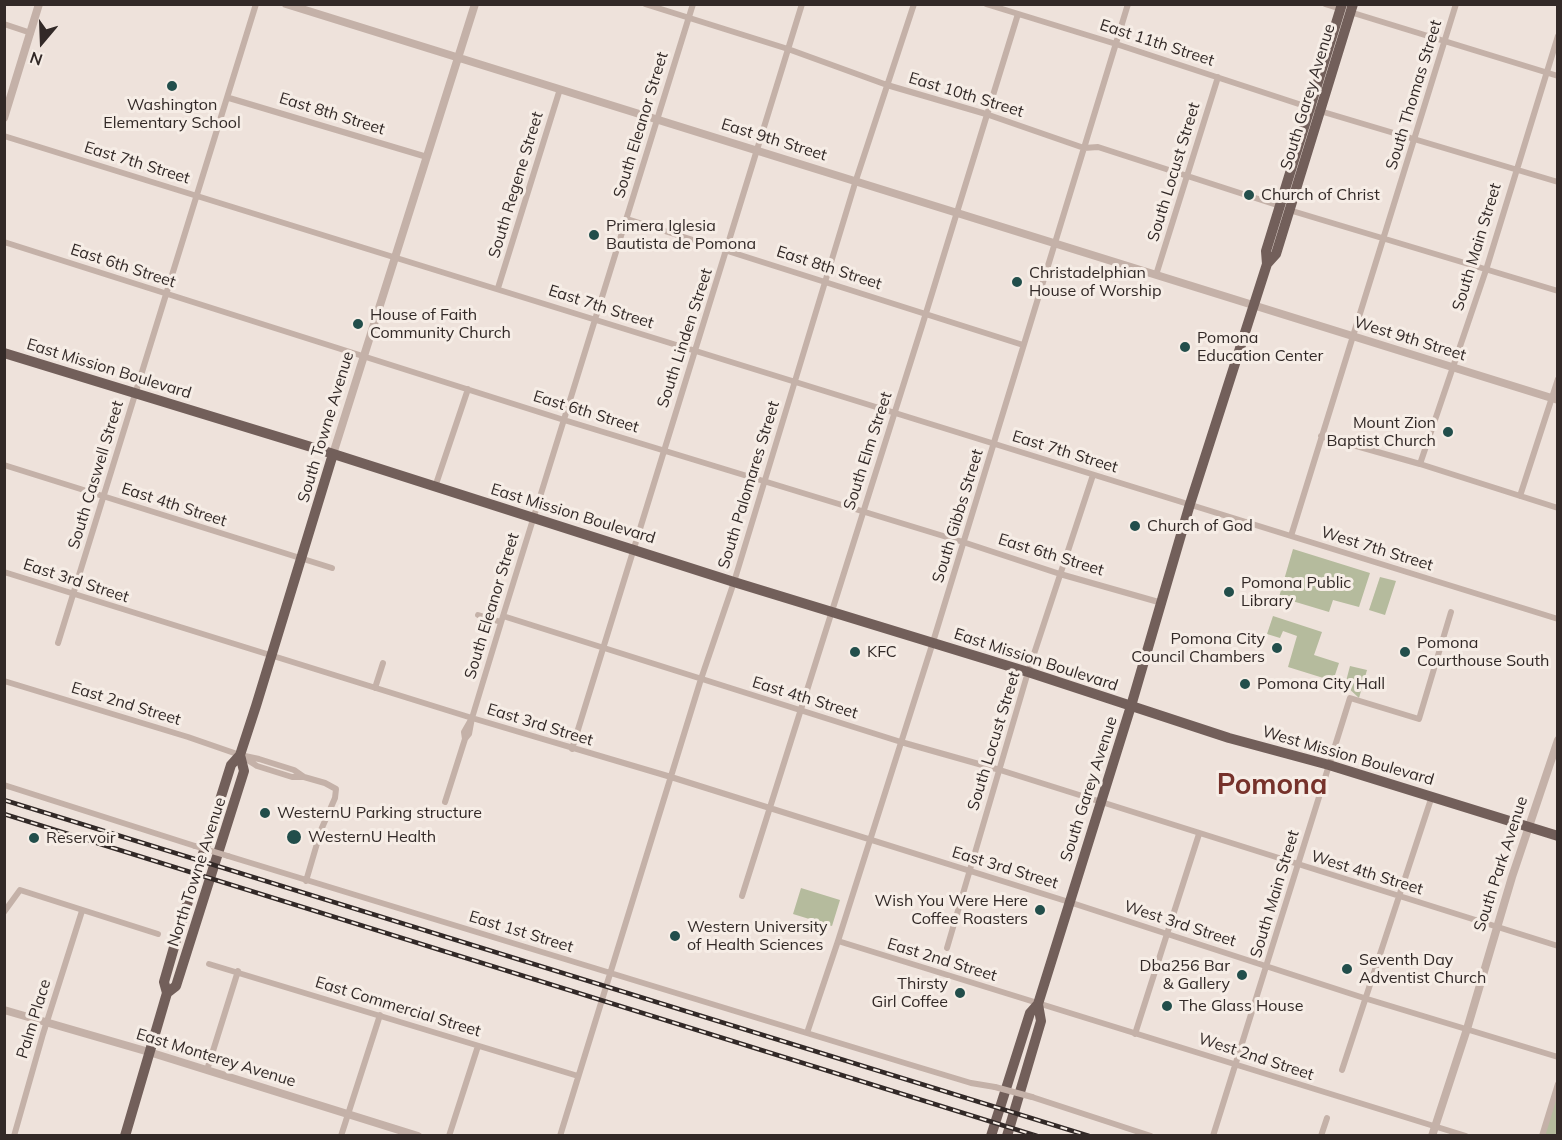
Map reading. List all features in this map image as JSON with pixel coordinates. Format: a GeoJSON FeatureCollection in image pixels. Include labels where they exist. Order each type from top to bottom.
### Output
{"type":"FeatureCollection","features":[{"type":"Feature","properties":{"kind":"main road","name":"South Garey Avenue"},"geometry":{"type":"LineString","coordinates":[[1007,1136],[1041,1021],[1038,1004],[1131,706],[1190,504],[1267,264],[1266,252],[1284,208],[1346,8]]}},
{"type":"Feature","properties":{"kind":"main road","name":"East Mission Boulevard"},"geometry":{"type":"LineString","coordinates":[[4,353],[333,454],[1131,706]]}},
{"type":"Feature","properties":{"kind":"main road","name":"South Towne Avenue"},"geometry":{"type":"LineString","coordinates":[[240,755],[333,454]]}},
{"type":"Feature","properties":{"kind":"main road","name":"West Mission Boulevard"},"geometry":{"type":"LineString","coordinates":[[1131,706],[1229,738],[1329,765],[1557,836]]}},
{"type":"Feature","properties":{"kind":"main road","name":"North Towne Avenue"},"geometry":{"type":"LineString","coordinates":[[125,1136],[167,993],[164,982],[179,930],[231,765],[240,755]]}},
{"type":"Feature","properties":{"kind":"main road","name":"North Towne Avenue"},"geometry":{"type":"LineString","coordinates":[[167,993],[176,986],[241,781],[244,771],[240,755]]}},
{"type":"Feature","properties":{"kind":"main road"},"geometry":{"type":"LineString","coordinates":[[991,1136],[1030,1013],[1038,1004]]}},
{"type":"Feature","properties":{"kind":"street"},"geometry":{"type":"LineString","coordinates":[[4,118],[39,4]]}},
{"type":"Feature","properties":{"kind":"street","name":"South Caswell Street"},"geometry":{"type":"LineString","coordinates":[[58,643],[229,98],[256,4]]}},
{"type":"Feature","properties":{"kind":"street","name":"East 9th Street"},"geometry":{"type":"LineString","coordinates":[[286,4],[756,152],[856,180],[1253,307]]}},
{"type":"Feature","properties":{"kind":"street","name":"South Towne Avenue"},"geometry":{"type":"LineString","coordinates":[[333,454],[475,4]]}},
{"type":"Feature","properties":{"kind":"street","name":"East 10th Street"},"geometry":{"type":"LineString","coordinates":[[645,4],[788,49],[887,85],[986,114],[1084,148],[1098,147],[1284,208],[1557,291]]}},
{"type":"Feature","properties":{"kind":"street","name":"South Eleanor Street"},"geometry":{"type":"LineString","coordinates":[[445,802],[465,740],[464,732],[472,718],[693,4]]}},
{"type":"Feature","properties":{"kind":"street","name":"South Linden Street"},"geometry":{"type":"LineString","coordinates":[[572,749],[632,548],[802,4]]}},
{"type":"Feature","properties":{"kind":"street","name":"South Palomares Street"},"geometry":{"type":"LineString","coordinates":[[560,1136],[701,679],[734,582],[856,180],[914,4]]}},
{"type":"Feature","properties":{"kind":"street","name":"East 11th Street"},"geometry":{"type":"LineString","coordinates":[[986,4],[1315,109],[1557,182]]}},
{"type":"Feature","properties":{"kind":"street","name":"South Gibbs Street"},"geometry":{"type":"LineString","coordinates":[[807,1033],[902,742],[1128,4]]}},
{"type":"Feature","properties":{"kind":"street"},"geometry":{"type":"LineString","coordinates":[[1325,4],[1346,8],[1557,76]]}},
{"type":"Feature","properties":{"kind":"street","name":"South Thomas Street"},"geometry":{"type":"LineString","coordinates":[[1291,536],[1456,4]]}},
{"type":"Feature","properties":{"kind":"street","name":"South Elm Street"},"geometry":{"type":"LineString","coordinates":[[742,896],[1018,14]]}},
{"type":"Feature","properties":{"kind":"street"},"geometry":{"type":"LineString","coordinates":[[4,24],[31,33]]}},
{"type":"Feature","properties":{"kind":"street","name":"South Main Street"},"geometry":{"type":"LineString","coordinates":[[1420,464],[1486,270],[1557,36]]}},
{"type":"Feature","properties":{"kind":"street","name":"South Locust Street"},"geometry":{"type":"LineString","coordinates":[[1156,275],[1218,77]]}},
{"type":"Feature","properties":{"kind":"street","name":"South Regene Street"},"geometry":{"type":"LineString","coordinates":[[498,288],[560,90]]}},
{"type":"Feature","properties":{"kind":"street","name":"East 8th Street"},"geometry":{"type":"LineString","coordinates":[[229,98],[427,157]]}},
{"type":"Feature","properties":{"kind":"street","name":"East 7th Street"},"geometry":{"type":"LineString","coordinates":[[4,135],[1190,504]]}},
{"type":"Feature","properties":{"kind":"street","name":"East 8th Street"},"geometry":{"type":"LineString","coordinates":[[627,219],[825,280],[1023,345]]}},
{"type":"Feature","properties":{"kind":"street","name":"East 6th Street"},"geometry":{"type":"LineString","coordinates":[[4,242],[564,420],[1060,574],[1162,603]]}},
{"type":"Feature","properties":{"kind":"street","name":"West 9th Street"},"geometry":{"type":"LineString","coordinates":[[1253,307],[1554,399]]}},
{"type":"Feature","properties":{"kind":"street"},"geometry":{"type":"LineString","coordinates":[[1520,496],[1554,399],[1557,379]]}},
{"type":"Feature","properties":{"kind":"street"},"geometry":{"type":"LineString","coordinates":[[435,487],[468,389]]}},
{"type":"Feature","properties":{"kind":"street"},"geometry":{"type":"LineString","coordinates":[[1322,436],[1420,464],[1557,508]]}},
{"type":"Feature","properties":{"kind":"street","name":"East 4th Street"},"geometry":{"type":"LineString","coordinates":[[4,465],[332,568]]}},
{"type":"Feature","properties":{"kind":"street","name":"South Locust Street"},"geometry":{"type":"LineString","coordinates":[[947,948],[1028,672],[1093,475]]}},
{"type":"Feature","properties":{"kind":"street","name":"West 7th Street"},"geometry":{"type":"LineString","coordinates":[[1190,504],[1557,619]]}},
{"type":"Feature","properties":{"kind":"street","name":"East 3rd Street"},"geometry":{"type":"LineString","coordinates":[[4,572],[1069,902]]}},
{"type":"Feature","properties":{"kind":"street","name":"South Main Street"},"geometry":{"type":"LineString","coordinates":[[1213,1136],[1350,698],[1419,719],[1451,612]]}},
{"type":"Feature","properties":{"kind":"street","name":"East 4th Street"},"geometry":{"type":"LineString","coordinates":[[478,615],[502,619],[603,647],[1100,803]]}},
{"type":"Feature","properties":{"kind":"street"},"geometry":{"type":"LineString","coordinates":[[375,688],[383,663]]}},
{"type":"Feature","properties":{"kind":"street","name":"East 2nd Street"},"geometry":{"type":"LineString","coordinates":[[4,681],[294,770],[304,777],[332,785],[336,789],[335,798],[321,830],[306,881]]}},
{"type":"Feature","properties":{"kind":"street","name":"South Park Avenue"},"geometry":{"type":"LineString","coordinates":[[1432,1136],[1467,1029],[1496,927],[1557,740]]}},
{"type":"Feature","properties":{"kind":"street","name":"East 1st Street"},"geometry":{"type":"LineString","coordinates":[[4,785],[306,881],[971,1083],[1032,1097],[1151,1136]]}},
{"type":"Feature","properties":{"kind":"street"},"geometry":{"type":"LineString","coordinates":[[1342,1070],[1431,796]]}},
{"type":"Feature","properties":{"kind":"street","name":"West 4th Street"},"geometry":{"type":"LineString","coordinates":[[1100,803],[1557,946]]}},
{"type":"Feature","properties":{"kind":"street"},"geometry":{"type":"LineString","coordinates":[[1135,1034],[1199,834]]}},
{"type":"Feature","properties":{"kind":"street"},"geometry":{"type":"LineString","coordinates":[[4,912],[20,890],[158,934]]}},
{"type":"Feature","properties":{"kind":"street","name":"West 3rd Street"},"geometry":{"type":"LineString","coordinates":[[1069,902],[1364,998],[1557,1057]]}},
{"type":"Feature","properties":{"kind":"street","name":"Palm Place"},"geometry":{"type":"LineString","coordinates":[[14,1136],[46,1023],[82,911]]}},
{"type":"Feature","properties":{"kind":"street","name":"East 2nd Street"},"geometry":{"type":"LineString","coordinates":[[838,941],[1038,1004]]}},
{"type":"Feature","properties":{"kind":"street","name":"East Commercial Street"},"geometry":{"type":"LineString","coordinates":[[210,964],[578,1076]]}},
{"type":"Feature","properties":{"kind":"street"},"geometry":{"type":"LineString","coordinates":[[207,1070],[238,971]]}},
{"type":"Feature","properties":{"kind":"street","name":"West 2nd Street"},"geometry":{"type":"LineString","coordinates":[[1038,1004],[1466,1136]]}},
{"type":"Feature","properties":{"kind":"street","name":"East Monterey Avenue"},"geometry":{"type":"LineString","coordinates":[[4,1010],[149,1052],[418,1136]]}},
{"type":"Feature","properties":{"kind":"street"},"geometry":{"type":"LineString","coordinates":[[341,1136],[380,1015]]}},
{"type":"Feature","properties":{"kind":"street"},"geometry":{"type":"LineString","coordinates":[[449,1136],[478,1046]]}},
{"type":"Feature","properties":{"kind":"street"},"geometry":{"type":"LineString","coordinates":[[1542,1136],[1557,1084]]}},
{"type":"Feature","properties":{"kind":"street"},"geometry":{"type":"LineString","coordinates":[[1321,1136],[1327,1118]]}},
{"type":"Feature","properties":{"kind":"green space"},"geometry":{"type":"Polygon","coordinates":[[[1293,549],[1370,573],[1359,607],[1333,600],[1329,612],[1279,597],[1293,549]]]}},
{"type":"Feature","properties":{"kind":"green space"},"geometry":{"type":"Polygon","coordinates":[[[1380,577],[1396,581],[1385,615],[1369,610],[1380,577]]]}},
{"type":"Feature","properties":{"kind":"green space"},"geometry":{"type":"Polygon","coordinates":[[[1273,616],[1322,632],[1314,655],[1339,663],[1333,681],[1288,667],[1297,636],[1283,631],[1280,638],[1267,634],[1273,616]]]}},
{"type":"Feature","properties":{"kind":"green space"},"geometry":{"type":"Polygon","coordinates":[[[1350,666],[1367,670],[1359,698],[1345,685],[1350,666]]]}},
{"type":"Feature","properties":{"kind":"green space"},"geometry":{"type":"Polygon","coordinates":[[[801,888],[840,900],[832,926],[793,914],[801,888]]]}},
{"type":"Feature","properties":{"kind":"green space"},"geometry":{"type":"Polygon","coordinates":[[[1557,1084],[1557,1135],[1542,1135],[1557,1084]]]}},
{"type":"Feature","properties":{"kind":"railway"},"geometry":{"type":"LineString","coordinates":[[4,800],[1089,1136]]}},
{"type":"Feature","properties":{"kind":"railway"},"geometry":{"type":"LineString","coordinates":[[4,814],[1037,1136]]}},
{"type":"Feature","properties":{"kind":"place","name":"Washington Elementary School"},"geometry":{"type":"Point","coordinates":[172,86]}},
{"type":"Feature","properties":{"kind":"place","name":"Church of Christ"},"geometry":{"type":"Point","coordinates":[1249,195]}},
{"type":"Feature","properties":{"kind":"place","name":"Primera Iglesia Bautista de Pomona"},"geometry":{"type":"Point","coordinates":[594,235]}},
{"type":"Feature","properties":{"kind":"place","name":"Christadelphian House of Worship"},"geometry":{"type":"Point","coordinates":[1017,282]}},
{"type":"Feature","properties":{"kind":"place","name":"House of Faith Community Church"},"geometry":{"type":"Point","coordinates":[358,324]}},
{"type":"Feature","properties":{"kind":"place","name":"Pomona Education Center"},"geometry":{"type":"Point","coordinates":[1185,347]}},
{"type":"Feature","properties":{"kind":"place","name":"Mount Zion Baptist Church"},"geometry":{"type":"Point","coordinates":[1448,432]}},
{"type":"Feature","properties":{"kind":"place","name":"Church of God"},"geometry":{"type":"Point","coordinates":[1135,526]}},
{"type":"Feature","properties":{"kind":"place","name":"Pomona Public Library"},"geometry":{"type":"Point","coordinates":[1229,592]}},
{"type":"Feature","properties":{"kind":"place","name":"Pomona City Council Chambers"},"geometry":{"type":"Point","coordinates":[1277,648]}},
{"type":"Feature","properties":{"kind":"place","name":"KFC"},"geometry":{"type":"Point","coordinates":[855,652]}},
{"type":"Feature","properties":{"kind":"place","name":"Pomona Courthouse South"},"geometry":{"type":"Point","coordinates":[1405,652]}},
{"type":"Feature","properties":{"kind":"place","name":"Pomona City Hall"},"geometry":{"type":"Point","coordinates":[1245,684]}},
{"type":"Feature","properties":{"kind":"place","name":"WesternU Parking structure"},"geometry":{"type":"Point","coordinates":[265,813]}},
{"type":"Feature","properties":{"kind":"place","name":"WesternU Health"},"geometry":{"type":"Point","coordinates":[294,837]}},
{"type":"Feature","properties":{"kind":"place","name":"Reservoir"},"geometry":{"type":"Point","coordinates":[34,838]}},
{"type":"Feature","properties":{"kind":"place","name":"Wish You Were Here Coffee Roasters"},"geometry":{"type":"Point","coordinates":[1040,910]}},
{"type":"Feature","properties":{"kind":"place","name":"Western University of Health Sciences"},"geometry":{"type":"Point","coordinates":[675,936]}},
{"type":"Feature","properties":{"kind":"place","name":"Seventh Day Adventist Church"},"geometry":{"type":"Point","coordinates":[1347,969]}},
{"type":"Feature","properties":{"kind":"place","name":"Dba256 Bar & Gallery"},"geometry":{"type":"Point","coordinates":[1242,975]}},
{"type":"Feature","properties":{"kind":"place","name":"Thirsty Girl Coffee"},"geometry":{"type":"Point","coordinates":[960,993]}},
{"type":"Feature","properties":{"kind":"place","name":"The Glass House"},"geometry":{"type":"Point","coordinates":[1167,1006]}},
{"type":"Feature","properties":{"kind":"district","name":"Pomona"},"geometry":{"type":"Point","coordinates":[1272,786]}}]}
